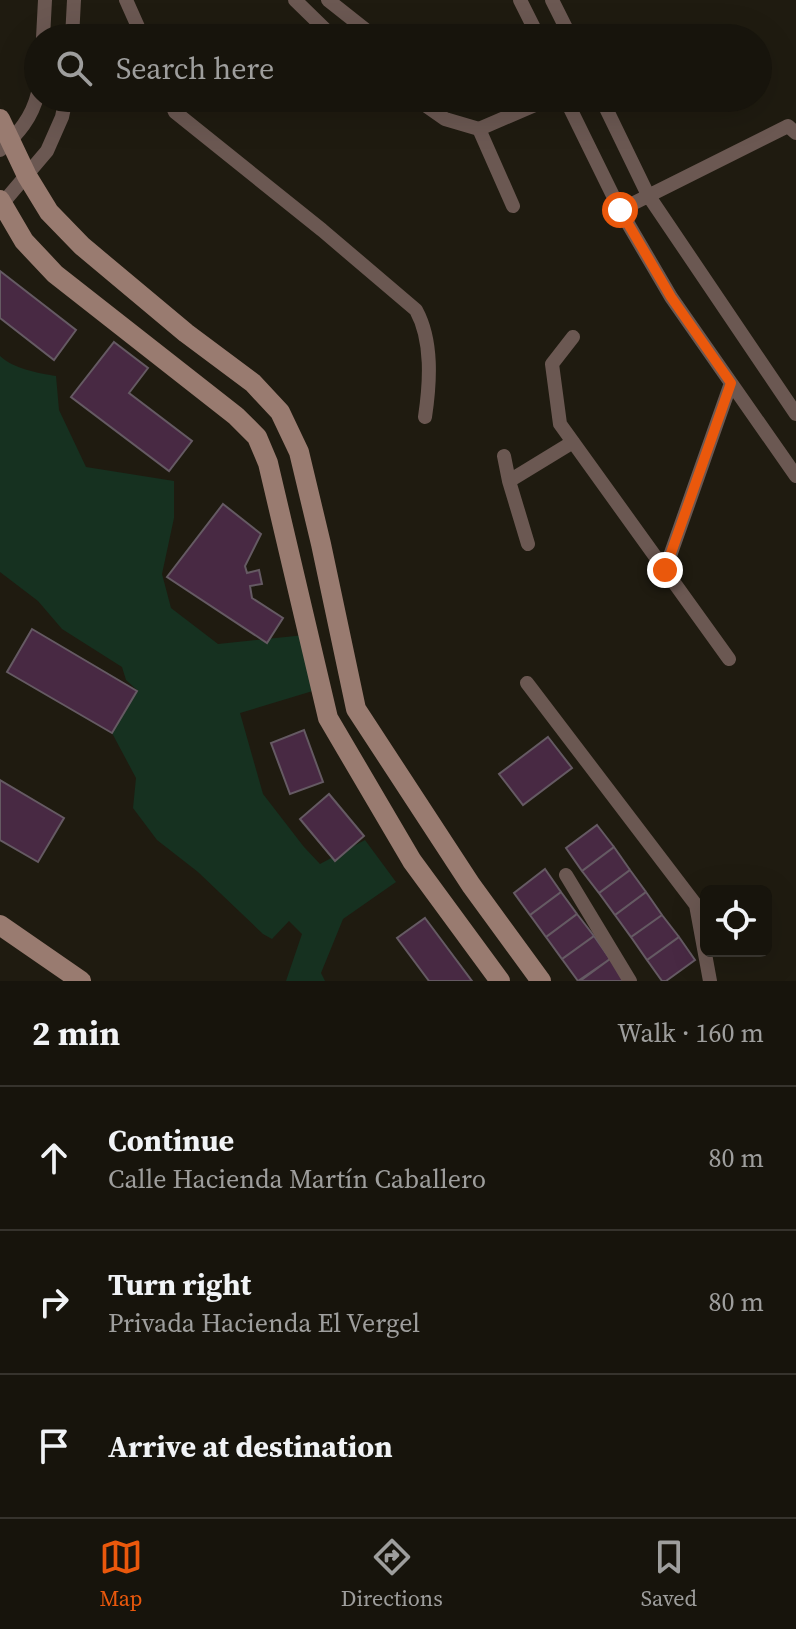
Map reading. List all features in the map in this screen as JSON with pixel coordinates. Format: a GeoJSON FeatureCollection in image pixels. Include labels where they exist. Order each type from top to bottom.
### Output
{"type":"FeatureCollection","features":[{"type":"Feature","properties":{"kind":"main road"},"geometry":{"type":"LineString","coordinates":[[0,119],[5,146],[49,212],[82,246],[186,333],[253,383],[280,412],[299,452],[356,709],[471,885],[541,981]]}},
{"type":"Feature","properties":{"kind":"main road"},"geometry":{"type":"LineString","coordinates":[[1,202],[24,241],[55,274],[236,416],[257,437],[268,463],[328,718],[412,861],[500,981]]}},
{"type":"Feature","properties":{"kind":"main road"},"geometry":{"type":"LineString","coordinates":[[0,925],[81,981]]}},
{"type":"Feature","properties":{"kind":"street"},"geometry":{"type":"LineString","coordinates":[[44,24],[45,0]]}},
{"type":"Feature","properties":{"kind":"street"},"geometry":{"type":"LineString","coordinates":[[73,24],[74,0]]}},
{"type":"Feature","properties":{"kind":"street"},"geometry":{"type":"LineString","coordinates":[[126,0],[137,24]]}},
{"type":"Feature","properties":{"kind":"street"},"geometry":{"type":"LineString","coordinates":[[295,0],[320,24]]}},
{"type":"Feature","properties":{"kind":"street"},"geometry":{"type":"LineString","coordinates":[[328,0],[358,24]]}},
{"type":"Feature","properties":{"kind":"street"},"geometry":{"type":"LineString","coordinates":[[520,0],[532,24]]}},
{"type":"Feature","properties":{"kind":"street"},"geometry":{"type":"LineString","coordinates":[[552,0],[564,24]]}},
{"type":"Feature","properties":{"kind":"street"},"geometry":{"type":"LineString","coordinates":[[5,146],[23,127],[32,112]]}},
{"type":"Feature","properties":{"kind":"street"},"geometry":{"type":"LineString","coordinates":[[1,202],[47,151],[63,112]]}},
{"type":"Feature","properties":{"kind":"street"},"geometry":{"type":"LineString","coordinates":[[175,112],[416,310],[427,352],[425,417]]}},
{"type":"Feature","properties":{"kind":"street"},"geometry":{"type":"LineString","coordinates":[[435,112],[445,119],[479,129],[518,112]]}},
{"type":"Feature","properties":{"kind":"street"},"geometry":{"type":"LineString","coordinates":[[572,112],[620,210],[671,297],[796,476]]}},
{"type":"Feature","properties":{"kind":"street"},"geometry":{"type":"LineString","coordinates":[[607,112],[648,195],[796,414]]}},
{"type":"Feature","properties":{"kind":"street"},"geometry":{"type":"LineString","coordinates":[[620,210],[788,126],[796,133]]}},
{"type":"Feature","properties":{"kind":"street"},"geometry":{"type":"LineString","coordinates":[[479,129],[513,206]]}},
{"type":"Feature","properties":{"kind":"street"},"geometry":{"type":"LineString","coordinates":[[573,337],[552,364],[560,424],[729,659]]}},
{"type":"Feature","properties":{"kind":"street"},"geometry":{"type":"LineString","coordinates":[[665,570],[731,383]]}},
{"type":"Feature","properties":{"kind":"street"},"geometry":{"type":"LineString","coordinates":[[509,481],[573,442]]}},
{"type":"Feature","properties":{"kind":"street"},"geometry":{"type":"LineString","coordinates":[[504,456],[528,544]]}},
{"type":"Feature","properties":{"kind":"street"},"geometry":{"type":"LineString","coordinates":[[527,683],[696,905],[710,981]]}},
{"type":"Feature","properties":{"kind":"street"},"geometry":{"type":"LineString","coordinates":[[566,875],[630,981]]}},
{"type":"Feature","properties":{"kind":"green space"},"geometry":{"type":"Polygon","coordinates":[[[0,356],[19,367],[56,376],[59,410],[86,467],[174,481],[174,518],[162,574],[171,608],[218,644],[305,635],[316,690],[240,713],[263,794],[320,864],[365,840],[396,882],[343,919],[321,973],[325,981],[286,981],[302,934],[289,921],[272,939],[263,934],[198,872],[157,840],[133,808],[136,778],[112,733],[137,690],[126,680],[122,667],[62,629],[38,601],[0,572],[0,356]]]}},
{"type":"Feature","properties":{"kind":"building"},"geometry":{"type":"Polygon","coordinates":[[[0,271],[76,330],[54,360],[0,318],[0,271]]]}},
{"type":"Feature","properties":{"kind":"building"},"geometry":{"type":"Polygon","coordinates":[[[114,342],[148,368],[129,393],[192,441],[169,471],[71,397],[114,342]]]}},
{"type":"Feature","properties":{"kind":"building"},"geometry":{"type":"Polygon","coordinates":[[[223,504],[261,534],[245,566],[247,573],[259,570],[262,584],[250,586],[252,598],[283,618],[267,643],[167,577],[223,504]]]}},
{"type":"Feature","properties":{"kind":"building"},"geometry":{"type":"Polygon","coordinates":[[[32,629],[137,691],[112,733],[7,672],[32,629]]]}},
{"type":"Feature","properties":{"kind":"building"},"geometry":{"type":"Polygon","coordinates":[[[304,730],[323,782],[290,794],[271,743],[304,730]]]}},
{"type":"Feature","properties":{"kind":"building"},"geometry":{"type":"Polygon","coordinates":[[[548,737],[572,768],[523,805],[499,774],[548,737]]]}},
{"type":"Feature","properties":{"kind":"building"},"geometry":{"type":"Polygon","coordinates":[[[0,780],[64,818],[38,862],[0,840],[0,780]]]}},
{"type":"Feature","properties":{"kind":"building"},"geometry":{"type":"Polygon","coordinates":[[[329,794],[364,836],[335,861],[300,819],[329,794]]]}},
{"type":"Feature","properties":{"kind":"building"},"geometry":{"type":"Polygon","coordinates":[[[597,825],[614,847],[582,871],[566,848],[597,825]]]}},
{"type":"Feature","properties":{"kind":"building"},"geometry":{"type":"Polygon","coordinates":[[[614,847],[630,870],[599,893],[582,871],[614,847]]]}},
{"type":"Feature","properties":{"kind":"building"},"geometry":{"type":"Polygon","coordinates":[[[545,869],[561,892],[530,915],[514,893],[545,869]]]}},
{"type":"Feature","properties":{"kind":"building"},"geometry":{"type":"Polygon","coordinates":[[[630,870],[646,892],[615,915],[599,893],[630,870]]]}},
{"type":"Feature","properties":{"kind":"building"},"geometry":{"type":"Polygon","coordinates":[[[561,892],[577,914],[546,937],[530,915],[561,892]]]}},
{"type":"Feature","properties":{"kind":"building"},"geometry":{"type":"Polygon","coordinates":[[[646,892],[662,915],[631,937],[615,915],[646,892]]]}},
{"type":"Feature","properties":{"kind":"building"},"geometry":{"type":"Polygon","coordinates":[[[577,914],[594,936],[562,959],[546,937],[577,914]]]}},
{"type":"Feature","properties":{"kind":"building"},"geometry":{"type":"Polygon","coordinates":[[[662,915],[679,937],[647,960],[631,937],[662,915]]]}},
{"type":"Feature","properties":{"kind":"building"},"geometry":{"type":"Polygon","coordinates":[[[425,918],[472,981],[429,981],[397,938],[425,918]]]}},
{"type":"Feature","properties":{"kind":"building"},"geometry":{"type":"Polygon","coordinates":[[[594,936],[610,959],[578,981],[562,959],[594,936]]]}},
{"type":"Feature","properties":{"kind":"building"},"geometry":{"type":"Polygon","coordinates":[[[679,937],[695,960],[662,981],[647,960],[679,937]]]}},
{"type":"Feature","properties":{"kind":"building"},"geometry":{"type":"Polygon","coordinates":[[[610,959],[626,981],[580,981],[610,959]]]}},
{"type":"Feature","properties":{"kind":"route"},"geometry":{"type":"LineString","coordinates":[[620,210],[671,297],[731,383],[665,570]]}}]}
